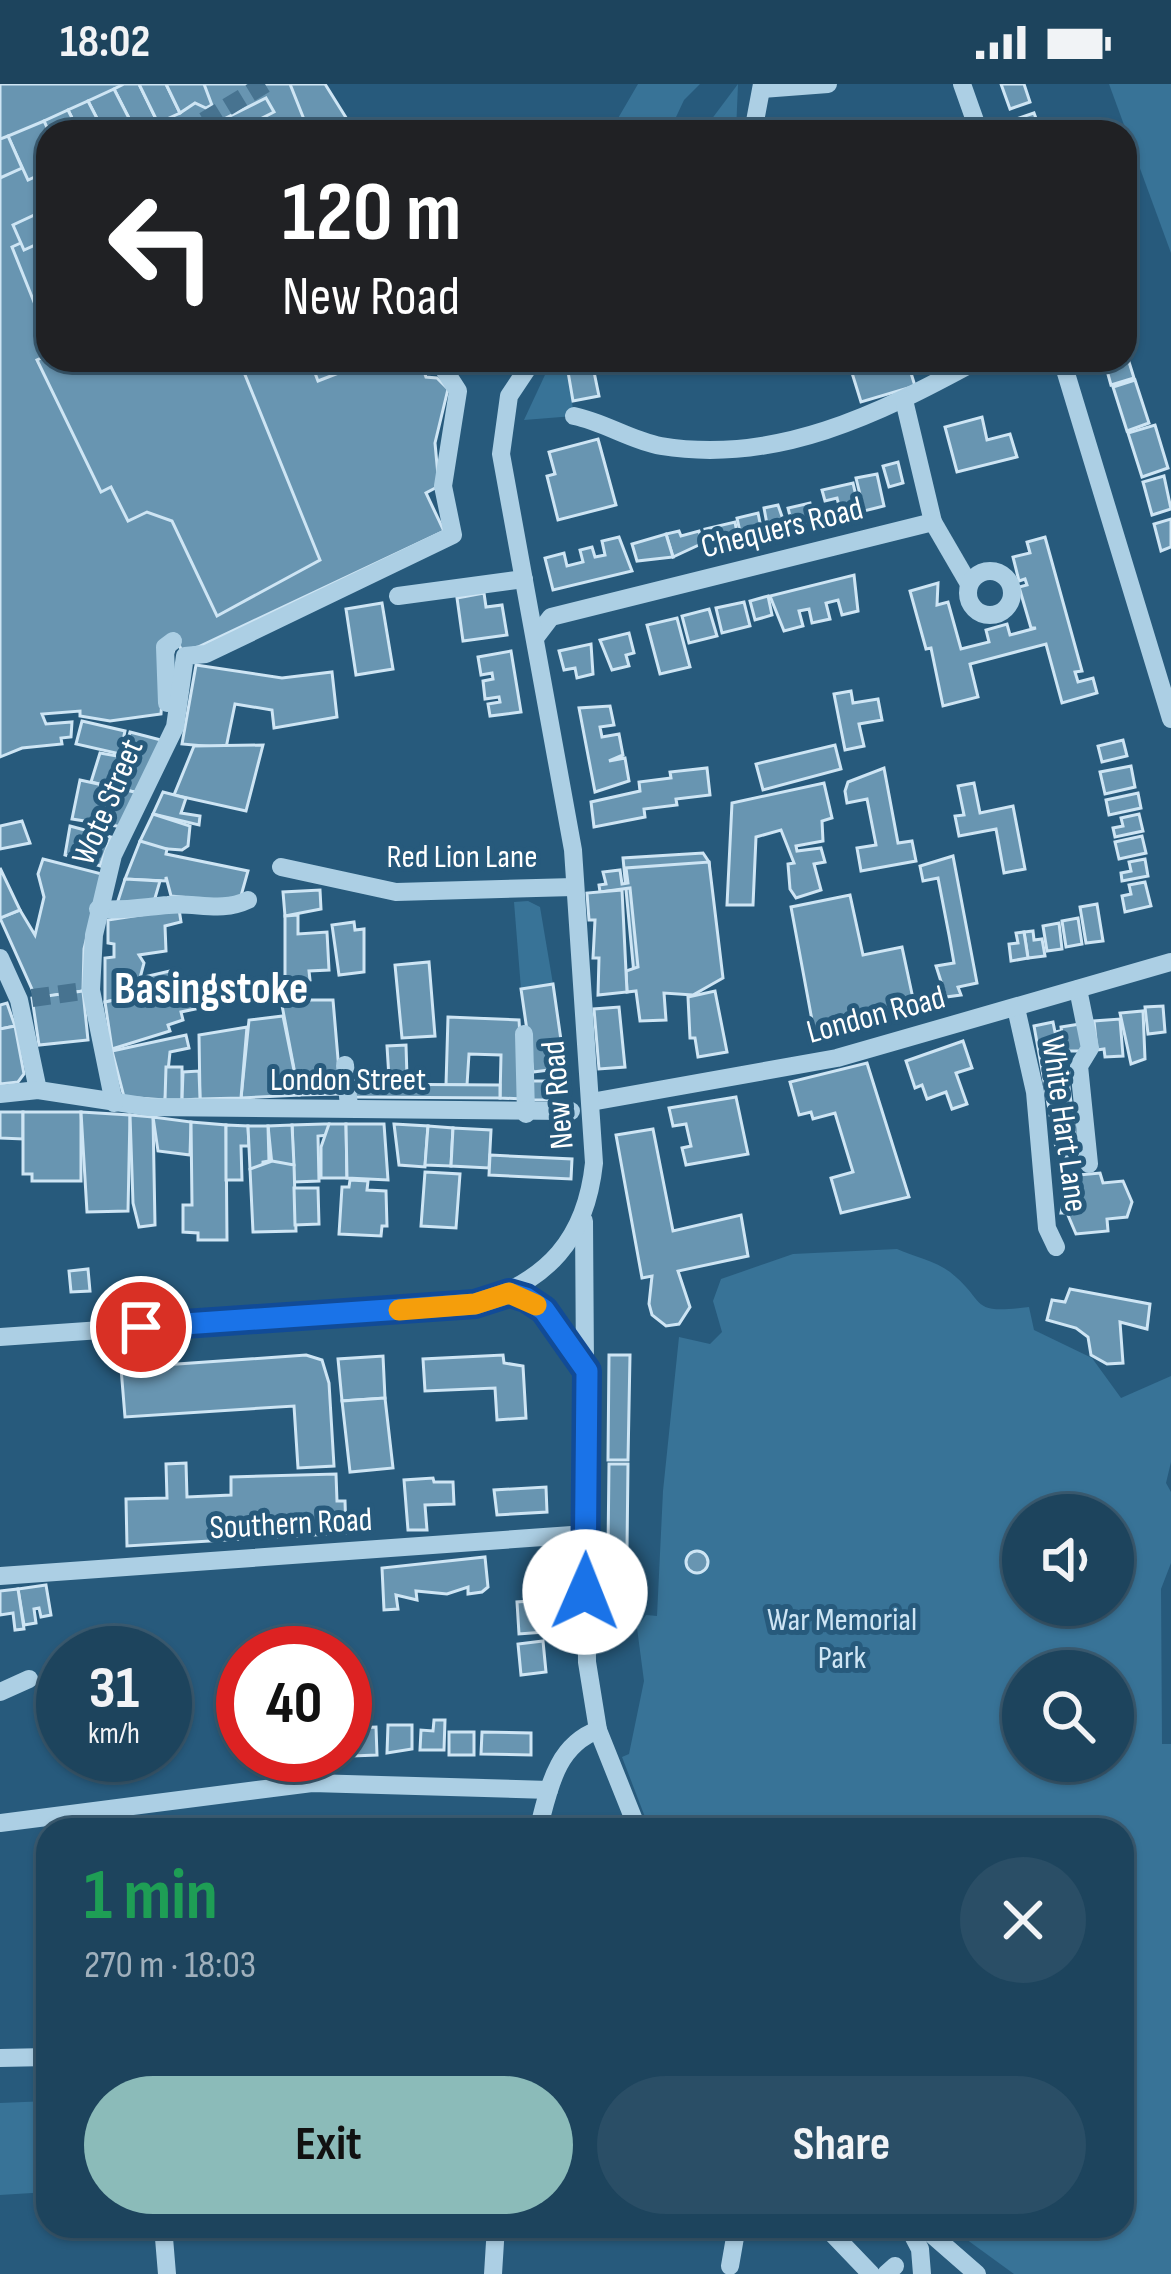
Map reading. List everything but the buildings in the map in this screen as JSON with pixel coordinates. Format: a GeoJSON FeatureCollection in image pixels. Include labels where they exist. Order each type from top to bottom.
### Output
{"type":"FeatureCollection","features":[{"type":"Feature","properties":{"kind":"street"},"geometry":{"type":"LineString","coordinates":[[755,120],[762,87],[828,84]]}},
{"type":"Feature","properties":{"kind":"street"},"geometry":{"type":"LineString","coordinates":[[962,84],[975,120]]}},
{"type":"Feature","properties":{"kind":"street","name":"Wote Street"},"geometry":{"type":"LineString","coordinates":[[120,1103],[87,990],[98,909],[112,855],[175,728],[178,649],[206,654],[453,536],[443,486],[458,391],[446,372]]}},
{"type":"Feature","properties":{"kind":"street","name":"New Road"},"geometry":{"type":"LineString","coordinates":[[0,1336],[475,1304],[509,1293],[562,1256],[584,1216],[593,1163],[565,788],[503,471],[502,431],[509,396],[524,372]]}},
{"type":"Feature","properties":{"kind":"street"},"geometry":{"type":"LineString","coordinates":[[574,416],[655,445],[722,453],[796,442],[904,400],[955,372]]}},
{"type":"Feature","properties":{"kind":"street"},"geometry":{"type":"LineString","coordinates":[[1066,372],[1171,719]]}},
{"type":"Feature","properties":{"kind":"street"},"geometry":{"type":"LineString","coordinates":[[904,400],[933,521],[969,584]]}},
{"type":"Feature","properties":{"kind":"street","name":"Chequers Road"},"geometry":{"type":"LineString","coordinates":[[535,638],[551,617],[933,521]]}},
{"type":"Feature","properties":{"kind":"street"},"geometry":{"type":"LineString","coordinates":[[398,596],[524,579]]}},
{"type":"Feature","properties":{"kind":"street","name":"Red Lion Lane"},"geometry":{"type":"LineString","coordinates":[[281,867],[396,892],[574,886]]}},
{"type":"Feature","properties":{"kind":"street"},"geometry":{"type":"LineString","coordinates":[[98,909],[135,912],[172,904],[199,908],[248,901]]}},
{"type":"Feature","properties":{"kind":"street"},"geometry":{"type":"LineString","coordinates":[[0,958],[26,999],[30,1090]]}},
{"type":"Feature","properties":{"kind":"street","name":"London Road"},"geometry":{"type":"LineString","coordinates":[[590,1102],[837,1058],[1171,962]]}},
{"type":"Feature","properties":{"kind":"street"},"geometry":{"type":"LineString","coordinates":[[1078,989],[1090,1048],[1079,1066],[1089,1164]]}},
{"type":"Feature","properties":{"kind":"street","name":"White Hart Lane"},"geometry":{"type":"LineString","coordinates":[[1016,1008],[1035,1092],[1047,1228],[1056,1247]]}},
{"type":"Feature","properties":{"kind":"street"},"geometry":{"type":"LineString","coordinates":[[524,1034],[526,1114]]}},
{"type":"Feature","properties":{"kind":"street"},"geometry":{"type":"LineString","coordinates":[[345,1065],[349,1108]]}},
{"type":"Feature","properties":{"kind":"street","name":"London Street"},"geometry":{"type":"LineString","coordinates":[[0,1094],[30,1090],[120,1103],[571,1112]]}},
{"type":"Feature","properties":{"kind":"street"},"geometry":{"type":"LineString","coordinates":[[584,1216],[587,1663],[598,1730],[633,1818]]}},
{"type":"Feature","properties":{"kind":"street"},"geometry":{"type":"LineString","coordinates":[[509,1293],[544,1310],[587,1371]]}},
{"type":"Feature","properties":{"kind":"street","name":"Southern Road"},"geometry":{"type":"LineString","coordinates":[[0,1576],[586,1534]]}},
{"type":"Feature","properties":{"kind":"street"},"geometry":{"type":"LineString","coordinates":[[0,1691],[29,1679]]}},
{"type":"Feature","properties":{"kind":"street"},"geometry":{"type":"LineString","coordinates":[[541,1818],[566,1752],[578,1737],[598,1730]]}},
{"type":"Feature","properties":{"kind":"street"},"geometry":{"type":"LineString","coordinates":[[39,1818],[312,1783],[549,1790]]}},
{"type":"Feature","properties":{"kind":"street"},"geometry":{"type":"LineString","coordinates":[[0,1823],[36,1818]]}},
{"type":"Feature","properties":{"kind":"street"},"geometry":{"type":"LineString","coordinates":[[0,2058],[36,2056]]}},
{"type":"Feature","properties":{"kind":"street"},"geometry":{"type":"LineString","coordinates":[[165,2238],[167,2274]]}},
{"type":"Feature","properties":{"kind":"street"},"geometry":{"type":"LineString","coordinates":[[493,2274],[495,2238]]}},
{"type":"Feature","properties":{"kind":"street"},"geometry":{"type":"LineString","coordinates":[[730,2266],[735,2238]]}},
{"type":"Feature","properties":{"kind":"street"},"geometry":{"type":"LineString","coordinates":[[836,2238],[871,2274]]}},
{"type":"Feature","properties":{"kind":"street"},"geometry":{"type":"LineString","coordinates":[[914,2238],[922,2274]]}},
{"type":"Feature","properties":{"kind":"street"},"geometry":{"type":"LineString","coordinates":[[936,2238],[977,2274]]}},
{"type":"Feature","properties":{"kind":"green space"},"geometry":{"type":"Polygon","coordinates":[[[638,84],[700,84],[684,100],[675,120],[617,120],[638,84]]]}},
{"type":"Feature","properties":{"kind":"green space"},"geometry":{"type":"Polygon","coordinates":[[[738,84],[736,120],[711,120],[738,84]]]}},
{"type":"Feature","properties":{"kind":"green space"},"geometry":{"type":"Polygon","coordinates":[[[1109,84],[1171,84],[1171,253],[1137,160],[1137,120],[1122,120],[1109,84]]]}},
{"type":"Feature","properties":{"kind":"green space"},"geometry":{"type":"Polygon","coordinates":[[[546,372],[568,372],[574,416],[524,420],[546,372]]]}},
{"type":"Feature","properties":{"kind":"green space"},"geometry":{"type":"Polygon","coordinates":[[[528,901],[540,907],[553,984],[521,989],[514,902],[528,901]]]}},
{"type":"Feature","properties":{"kind":"green space","name":"War Memorial Park"},"geometry":{"type":"Polygon","coordinates":[[[897,1249],[944,1268],[987,1307],[1029,1307],[1034,1330],[1092,1358],[1121,1398],[1171,1376],[1171,1462],[1166,1483],[1171,1492],[1171,1563],[1161,1589],[1162,1744],[1171,1744],[1171,2274],[1014,2274],[964,2238],[1134,2238],[1134,1818],[645,1818],[622,1757],[629,1754],[644,1681],[637,1628],[646,1615],[657,1616],[663,1491],[679,1337],[710,1344],[722,1332],[713,1301],[721,1279],[793,1254],[897,1249]]]}},
{"type":"Feature","properties":{"kind":"green space"},"geometry":{"type":"Polygon","coordinates":[[[36,2102],[36,2193],[0,2195],[0,2103],[36,2102]]]}},
{"type":"Feature","properties":{"kind":"tunnel"},"geometry":{"type":"LineString","coordinates":[[206,120],[265,84]]}},
{"type":"Feature","properties":{"kind":"tunnel"},"geometry":{"type":"LineString","coordinates":[[32,998],[83,991]]}},
{"type":"Feature","properties":{"kind":"slow traffic"},"geometry":{"type":"LineString","coordinates":[[399,1310],[475,1304],[509,1293],[536,1305]]}},
{"type":"Feature","properties":{"kind":"district","name":"Basingstoke"},"geometry":{"type":"Point","coordinates":[211,989]}},
{"type":"Feature","properties":{"kind":"route"},"geometry":{"type":"LineString","coordinates":[[141,1327],[475,1304],[509,1293],[526,1298],[544,1310],[587,1371],[585,1592]]}}]}
